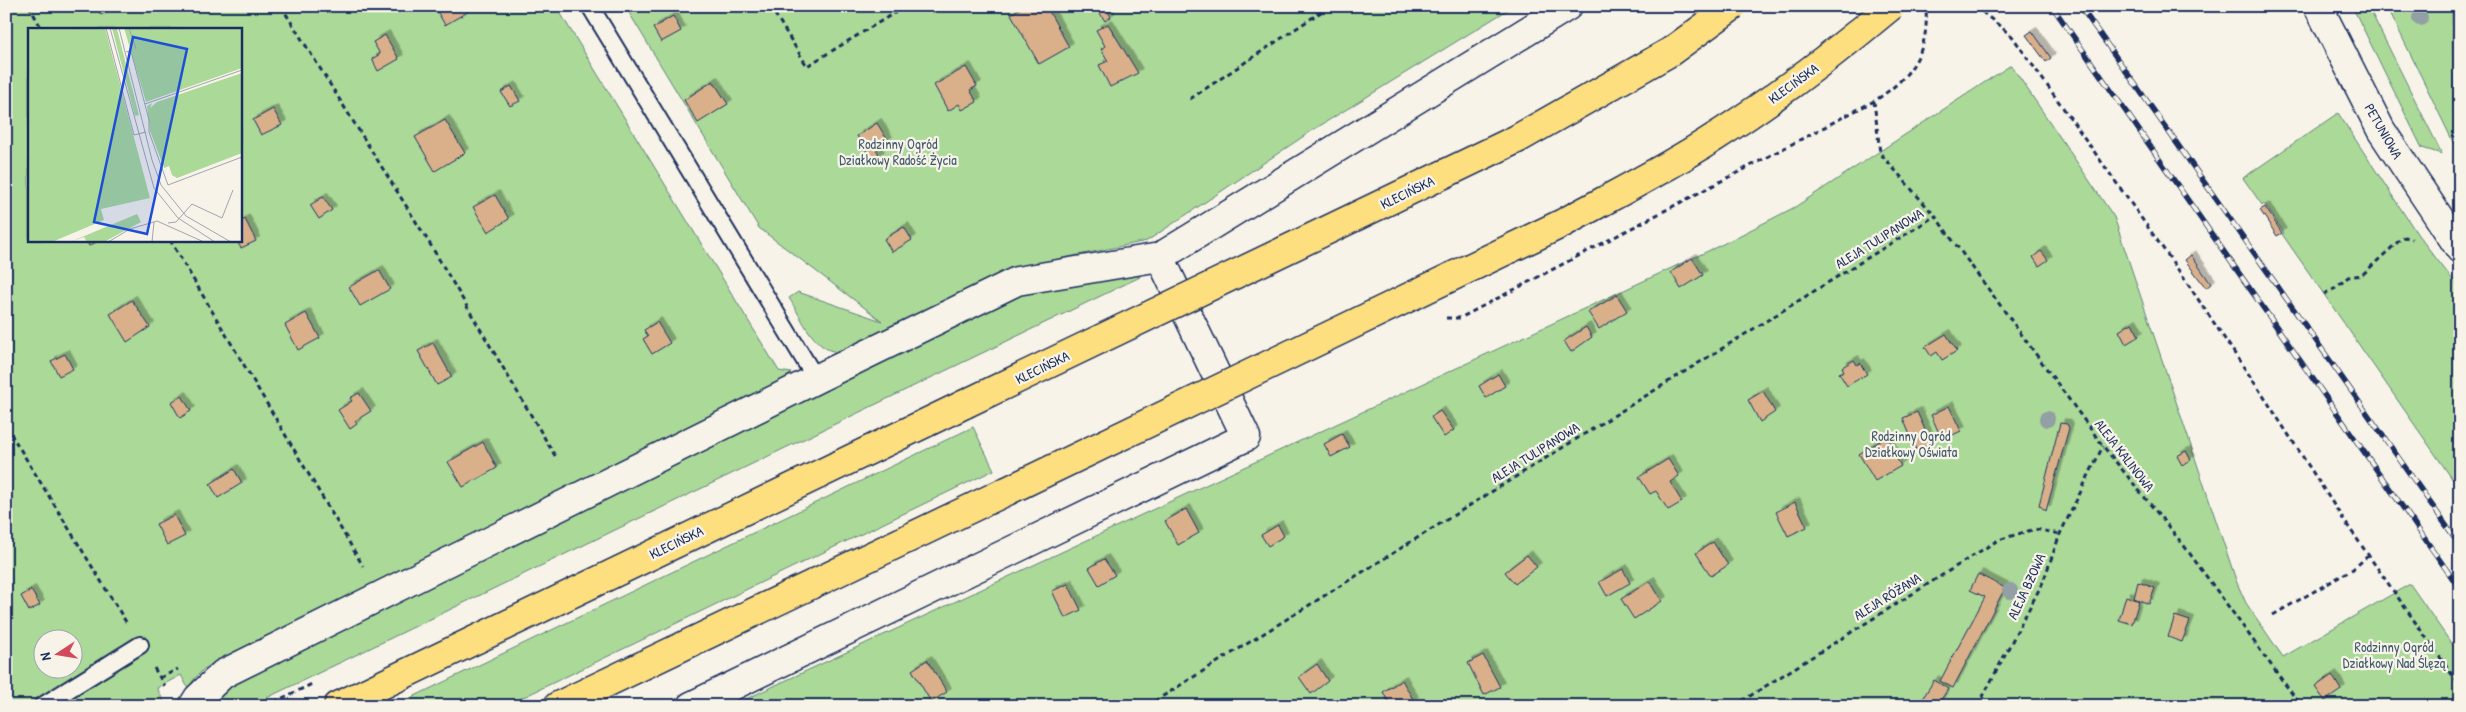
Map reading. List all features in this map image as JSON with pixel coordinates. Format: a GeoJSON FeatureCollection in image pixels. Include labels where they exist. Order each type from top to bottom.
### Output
{"type":"FeatureCollection","features":[{"type":"Feature","properties":{"kind":"main road","name":"KLECIŃSKA"},"geometry":{"type":"LineString","coordinates":[[338,706],[1517,139],[1670,52],[1733,6]]}},
{"type":"Feature","properties":{"kind":"main road","name":"KLECIŃSKA"},"geometry":{"type":"LineString","coordinates":[[558,706],[1563,223],[1648,177],[1715,137],[1790,86],[1891,6]]}},
{"type":"Feature","properties":{"kind":"street"},"geometry":{"type":"LineString","coordinates":[[193,706],[198,698],[223,674],[816,378],[1017,281],[1160,257],[1568,6]]}},
{"type":"Feature","properties":{"kind":"street","name":"PETUNIOWA"},"geometry":{"type":"LineString","coordinates":[[2318,6],[2381,130],[2460,249]]}},
{"type":"Feature","properties":{"kind":"street"},"geometry":{"type":"LineString","coordinates":[[691,706],[1246,437],[1160,257]]}},
{"type":"Feature","properties":{"kind":"lane"},"geometry":{"type":"LineString","coordinates":[[590,6],[816,378]]}},
{"type":"Feature","properties":{"kind":"lane"},"geometry":{"type":"LineString","coordinates":[[42,706],[140,645]]}},
{"type":"Feature","properties":{"kind":"path"},"geometry":{"type":"LineString","coordinates":[[29,6],[41,28]]}},
{"type":"Feature","properties":{"kind":"path"},"geometry":{"type":"LineString","coordinates":[[281,6],[430,244],[557,460]]}},
{"type":"Feature","properties":{"kind":"path"},"geometry":{"type":"LineString","coordinates":[[770,6],[807,66],[906,6]]}},
{"type":"Feature","properties":{"kind":"path"},"geometry":{"type":"LineString","coordinates":[[1190,99],[1330,6]]}},
{"type":"Feature","properties":{"kind":"path"},"geometry":{"type":"LineString","coordinates":[[1975,6],[2012,36],[2179,271],[2369,555],[2460,686]]}},
{"type":"Feature","properties":{"kind":"path","name":"ALEJA KALINOWA"},"geometry":{"type":"LineString","coordinates":[[1874,101],[1880,153],[1935,216],[2102,446],[2186,547],[2301,706]]}},
{"type":"Feature","properties":{"kind":"path","name":"ALEJA TULIPANOWA"},"geometry":{"type":"LineString","coordinates":[[1147,706],[1935,216]]}},
{"type":"Feature","properties":{"kind":"path"},"geometry":{"type":"LineString","coordinates":[[2324,294],[2336,288],[2348,277],[2362,275],[2401,239],[2405,237],[2417,241]]}},
{"type":"Feature","properties":{"kind":"path"},"geometry":{"type":"LineString","coordinates":[[171,241],[365,570]]}},
{"type":"Feature","properties":{"kind":"path"},"geometry":{"type":"LineString","coordinates":[[6,426],[169,691]]}},
{"type":"Feature","properties":{"kind":"path","name":"ALEJA BZOWA"},"geometry":{"type":"LineString","coordinates":[[1978,706],[2043,582],[2060,534],[2102,446]]}},
{"type":"Feature","properties":{"kind":"path","name":"ALEJA RÓŻANA"},"geometry":{"type":"LineString","coordinates":[[1734,706],[1998,540],[2035,528],[2060,534]]}},
{"type":"Feature","properties":{"kind":"path"},"geometry":{"type":"LineString","coordinates":[[2274,616],[2353,569],[2369,555]]}},
{"type":"Feature","properties":{"kind":"path"},"geometry":{"type":"LineString","coordinates":[[160,678],[184,666]]}},
{"type":"Feature","properties":{"kind":"green space"},"geometry":{"type":"Polygon","coordinates":[[[6,6],[556,6],[779,371],[791,373],[780,383],[417,561],[204,669],[188,688],[181,675],[157,688],[166,706],[6,706],[6,6]]]}},
{"type":"Feature","properties":{"kind":"green space","name":"Rodzinny Ogród Działkowy Radość Życia"},"geometry":{"type":"Polygon","coordinates":[[[625,6],[1514,6],[1313,130],[1147,241],[1029,265],[1008,272],[843,351],[833,351],[825,348],[810,334],[789,298],[798,292],[882,321],[759,228],[625,6]]]}},
{"type":"Feature","properties":{"kind":"green space"},"geometry":{"type":"Polygon","coordinates":[[[2352,6],[2368,6],[2442,154],[2422,148],[2352,6]]]}},
{"type":"Feature","properties":{"kind":"green space"},"geometry":{"type":"Polygon","coordinates":[[[2387,6],[2452,6],[2454,144],[2387,6]]]}},
{"type":"Feature","properties":{"kind":"green space","name":"Rodzinny Ogród Działkowy Oświata"},"geometry":{"type":"Polygon","coordinates":[[[2011,65],[2114,217],[2237,583],[2246,603],[2283,657],[2410,584],[2460,656],[2460,706],[731,706],[1723,244],[1795,207],[2011,65]]]}},
{"type":"Feature","properties":{"kind":"green space"},"geometry":{"type":"Polygon","coordinates":[[[2338,113],[2418,235],[2460,289],[2460,490],[2282,234],[2284,233],[2264,203],[2262,205],[2243,178],[2338,113]]]}},
{"type":"Feature","properties":{"kind":"green space"},"geometry":{"type":"Polygon","coordinates":[[[1132,274],[1140,277],[250,706],[211,706],[221,690],[1010,298],[1059,285],[1132,274]]]}},
{"type":"Feature","properties":{"kind":"green space"},"geometry":{"type":"Polygon","coordinates":[[[973,427],[994,470],[505,706],[394,706],[973,427]]]}},
{"type":"Feature","properties":{"kind":"building"},"geometry":{"type":"Polygon","coordinates":[[[96,6],[116,6],[101,15],[96,6]]]}},
{"type":"Feature","properties":{"kind":"building"},"geometry":{"type":"Polygon","coordinates":[[[434,6],[466,6],[469,11],[445,25],[434,6]]]}},
{"type":"Feature","properties":{"kind":"building"},"geometry":{"type":"Polygon","coordinates":[[[1024,6],[1046,6],[1069,47],[1039,64],[1011,14],[1024,6]]]}},
{"type":"Feature","properties":{"kind":"building"},"geometry":{"type":"Polygon","coordinates":[[[1095,6],[1112,6],[1107,9],[1111,17],[1105,21],[1095,6]]]}},
{"type":"Feature","properties":{"kind":"building"},"geometry":{"type":"Polygon","coordinates":[[[673,16],[681,31],[661,42],[653,28],[673,16]]]}},
{"type":"Feature","properties":{"kind":"building"},"geometry":{"type":"Polygon","coordinates":[[[1108,24],[1138,73],[1110,87],[1099,65],[1108,61],[1101,49],[1105,46],[1096,30],[1108,24]]]}},
{"type":"Feature","properties":{"kind":"building"},"geometry":{"type":"Polygon","coordinates":[[[2032,31],[2051,58],[2046,62],[2026,35],[2032,31]]]}},
{"type":"Feature","properties":{"kind":"building"},"geometry":{"type":"Polygon","coordinates":[[[385,35],[399,59],[378,71],[372,59],[380,54],[373,42],[385,35]]]}},
{"type":"Feature","properties":{"kind":"building"},"geometry":{"type":"Polygon","coordinates":[[[966,67],[977,86],[970,90],[977,102],[962,110],[959,104],[948,111],[934,85],[966,67]]]}},
{"type":"Feature","properties":{"kind":"building"},"geometry":{"type":"Polygon","coordinates":[[[713,81],[728,104],[698,123],[684,100],[713,81]]]}},
{"type":"Feature","properties":{"kind":"building"},"geometry":{"type":"Polygon","coordinates":[[[511,86],[520,101],[510,106],[501,92],[511,86]]]}},
{"type":"Feature","properties":{"kind":"building"},"geometry":{"type":"Polygon","coordinates":[[[273,109],[282,125],[261,135],[253,120],[273,109]]]}},
{"type":"Feature","properties":{"kind":"building"},"geometry":{"type":"Polygon","coordinates":[[[445,120],[465,153],[435,171],[415,137],[445,120]]]}},
{"type":"Feature","properties":{"kind":"building"},"geometry":{"type":"Polygon","coordinates":[[[877,123],[888,141],[876,149],[880,156],[872,160],[857,136],[877,123]]]}},
{"type":"Feature","properties":{"kind":"building"},"geometry":{"type":"Polygon","coordinates":[[[495,195],[509,219],[488,232],[473,207],[495,195]]]}},
{"type":"Feature","properties":{"kind":"building"},"geometry":{"type":"Polygon","coordinates":[[[323,197],[332,210],[319,219],[310,205],[323,197]]]}},
{"type":"Feature","properties":{"kind":"building"},"geometry":{"type":"Polygon","coordinates":[[[2265,207],[2282,233],[2277,236],[2260,210],[2265,207]]]}},
{"type":"Feature","properties":{"kind":"building"},"geometry":{"type":"Polygon","coordinates":[[[245,219],[256,241],[241,248],[237,241],[241,241],[241,221],[245,219]]]}},
{"type":"Feature","properties":{"kind":"building"},"geometry":{"type":"Polygon","coordinates":[[[904,227],[912,240],[892,252],[884,239],[904,227]]]}},
{"type":"Feature","properties":{"kind":"building"},"geometry":{"type":"Polygon","coordinates":[[[86,241],[98,241],[89,246],[86,241]]]}},
{"type":"Feature","properties":{"kind":"building"},"geometry":{"type":"Polygon","coordinates":[[[2041,251],[2048,260],[2039,266],[2033,257],[2041,251]]]}},
{"type":"Feature","properties":{"kind":"building"},"geometry":{"type":"Polygon","coordinates":[[[2191,255],[2211,284],[2206,288],[2185,260],[2191,255]]]}},
{"type":"Feature","properties":{"kind":"building"},"geometry":{"type":"Polygon","coordinates":[[[1692,258],[1703,275],[1681,289],[1671,272],[1692,258]]]}},
{"type":"Feature","properties":{"kind":"building"},"geometry":{"type":"Polygon","coordinates":[[[379,270],[390,289],[360,306],[349,287],[379,270]]]}},
{"type":"Feature","properties":{"kind":"building"},"geometry":{"type":"Polygon","coordinates":[[[1617,295],[1627,311],[1599,329],[1588,312],[1617,295]]]}},
{"type":"Feature","properties":{"kind":"building"},"geometry":{"type":"Polygon","coordinates":[[[132,300],[150,327],[127,342],[110,314],[132,300]]]}},
{"type":"Feature","properties":{"kind":"building"},"geometry":{"type":"Polygon","coordinates":[[[306,313],[320,338],[298,350],[285,325],[306,313]]]}},
{"type":"Feature","properties":{"kind":"building"},"geometry":{"type":"Polygon","coordinates":[[[657,322],[670,343],[652,354],[643,339],[648,336],[644,330],[657,322]]]}},
{"type":"Feature","properties":{"kind":"building"},"geometry":{"type":"Polygon","coordinates":[[[2132,323],[2139,336],[2126,344],[2119,331],[2132,323]]]}},
{"type":"Feature","properties":{"kind":"building"},"geometry":{"type":"Polygon","coordinates":[[[1586,327],[1592,337],[1571,352],[1564,341],[1586,327]]]}},
{"type":"Feature","properties":{"kind":"building"},"geometry":{"type":"Polygon","coordinates":[[[1946,334],[1957,351],[1942,360],[1937,352],[1931,356],[1925,347],[1946,334]]]}},
{"type":"Feature","properties":{"kind":"building"},"geometry":{"type":"Polygon","coordinates":[[[433,343],[452,377],[437,385],[418,351],[433,343]]]}},
{"type":"Feature","properties":{"kind":"building"},"geometry":{"type":"Polygon","coordinates":[[[65,354],[73,369],[59,376],[51,361],[65,354]]]}},
{"type":"Feature","properties":{"kind":"building"},"geometry":{"type":"Polygon","coordinates":[[[1854,360],[1857,365],[1860,363],[1867,374],[1847,386],[1839,373],[1844,371],[1842,367],[1854,360]]]}},
{"type":"Feature","properties":{"kind":"building"},"geometry":{"type":"Polygon","coordinates":[[[1498,374],[1505,386],[1486,398],[1479,386],[1498,374]]]}},
{"type":"Feature","properties":{"kind":"building"},"geometry":{"type":"Polygon","coordinates":[[[1763,391],[1775,412],[1760,422],[1748,400],[1763,391]]]}},
{"type":"Feature","properties":{"kind":"building"},"geometry":{"type":"Polygon","coordinates":[[[359,393],[371,411],[355,421],[357,424],[350,429],[338,410],[352,401],[350,398],[359,393]]]}},
{"type":"Feature","properties":{"kind":"building"},"geometry":{"type":"Polygon","coordinates":[[[182,396],[191,411],[180,418],[171,402],[182,396]]]}},
{"type":"Feature","properties":{"kind":"building"},"geometry":{"type":"Polygon","coordinates":[[[1949,406],[1961,431],[1942,440],[1931,415],[1949,406]]]}},
{"type":"Feature","properties":{"kind":"building"},"geometry":{"type":"Polygon","coordinates":[[[1440,411],[1454,430],[1444,437],[1431,417],[1440,411]]]}},
{"type":"Feature","properties":{"kind":"building"},"geometry":{"type":"Polygon","coordinates":[[[1917,412],[1931,443],[1916,450],[1903,418],[1917,412]]]}},
{"type":"Feature","properties":{"kind":"building"},"geometry":{"type":"Polygon","coordinates":[[[2060,423],[2067,424],[2069,428],[2046,511],[2039,505],[2060,423]]]}},
{"type":"Feature","properties":{"kind":"building"},"geometry":{"type":"Polygon","coordinates":[[[1342,434],[1350,447],[1331,457],[1324,444],[1342,434]]]}},
{"type":"Feature","properties":{"kind":"building"},"geometry":{"type":"Polygon","coordinates":[[[1885,438],[1901,466],[1875,481],[1859,454],[1885,438]]]}},
{"type":"Feature","properties":{"kind":"building"},"geometry":{"type":"Polygon","coordinates":[[[483,442],[497,468],[463,487],[448,462],[483,442]]]}},
{"type":"Feature","properties":{"kind":"building"},"geometry":{"type":"Polygon","coordinates":[[[2186,451],[2191,460],[2182,465],[2177,456],[2186,451]]]}},
{"type":"Feature","properties":{"kind":"building"},"geometry":{"type":"Polygon","coordinates":[[[1668,459],[1679,476],[1670,482],[1682,502],[1668,510],[1656,491],[1650,494],[1639,477],[1668,459]]]}},
{"type":"Feature","properties":{"kind":"building"},"geometry":{"type":"Polygon","coordinates":[[[234,469],[242,483],[218,498],[210,484],[234,469]]]}},
{"type":"Feature","properties":{"kind":"building"},"geometry":{"type":"Polygon","coordinates":[[[1795,502],[1807,527],[1788,536],[1776,512],[1795,502]]]}},
{"type":"Feature","properties":{"kind":"building"},"geometry":{"type":"Polygon","coordinates":[[[1186,509],[1199,533],[1178,545],[1165,521],[1186,509]]]}},
{"type":"Feature","properties":{"kind":"building"},"geometry":{"type":"Polygon","coordinates":[[[174,515],[185,536],[167,545],[156,524],[174,515]]]}},
{"type":"Feature","properties":{"kind":"building"},"geometry":{"type":"Polygon","coordinates":[[[1278,525],[1284,536],[1268,546],[1261,535],[1278,525]]]}},
{"type":"Feature","properties":{"kind":"building"},"geometry":{"type":"Polygon","coordinates":[[[1713,542],[1728,565],[1711,576],[1696,553],[1713,542]]]}},
{"type":"Feature","properties":{"kind":"building"},"geometry":{"type":"Polygon","coordinates":[[[1527,555],[1537,567],[1515,584],[1505,572],[1527,555]]]}},
{"type":"Feature","properties":{"kind":"building"},"geometry":{"type":"Polygon","coordinates":[[[1104,559],[1115,575],[1099,585],[1089,568],[1104,559]]]}},
{"type":"Feature","properties":{"kind":"building"},"geometry":{"type":"Polygon","coordinates":[[[1623,569],[1630,583],[1607,596],[1599,582],[1623,569]]]}},
{"type":"Feature","properties":{"kind":"building"},"geometry":{"type":"Polygon","coordinates":[[[1978,574],[2005,588],[1953,688],[1940,681],[1985,597],[1970,590],[1978,574]]]}},
{"type":"Feature","properties":{"kind":"building"},"geometry":{"type":"Polygon","coordinates":[[[1650,581],[1662,601],[1634,619],[1621,599],[1650,581]]]}},
{"type":"Feature","properties":{"kind":"building"},"geometry":{"type":"Polygon","coordinates":[[[2138,582],[2155,588],[2149,604],[2134,598],[2138,582]]]}},
{"type":"Feature","properties":{"kind":"building"},"geometry":{"type":"Polygon","coordinates":[[[1068,584],[1081,610],[1065,618],[1052,591],[1068,584]]]}},
{"type":"Feature","properties":{"kind":"building"},"geometry":{"type":"Polygon","coordinates":[[[31,590],[40,605],[29,611],[21,596],[31,590]]]}},
{"type":"Feature","properties":{"kind":"building"},"geometry":{"type":"Polygon","coordinates":[[[2126,596],[2139,601],[2132,624],[2119,620],[2126,596]]]}},
{"type":"Feature","properties":{"kind":"building"},"geometry":{"type":"Polygon","coordinates":[[[2175,616],[2190,621],[2182,642],[2168,637],[2175,616]]]}},
{"type":"Feature","properties":{"kind":"building"},"geometry":{"type":"Polygon","coordinates":[[[1483,655],[1500,687],[1484,695],[1468,663],[1483,655]]]}},
{"type":"Feature","properties":{"kind":"building"},"geometry":{"type":"Polygon","coordinates":[[[927,660],[947,692],[931,702],[912,670],[927,660]]]}},
{"type":"Feature","properties":{"kind":"building"},"geometry":{"type":"Polygon","coordinates":[[[1317,664],[1328,681],[1311,694],[1299,677],[1317,664]]]}},
{"type":"Feature","properties":{"kind":"building"},"geometry":{"type":"Polygon","coordinates":[[[2332,675],[2341,690],[2325,701],[2315,687],[2332,675]]]}},
{"type":"Feature","properties":{"kind":"building"},"geometry":{"type":"Polygon","coordinates":[[[1402,680],[1414,701],[1406,706],[1391,706],[1383,692],[1402,680]]]}},
{"type":"Feature","properties":{"kind":"building"},"geometry":{"type":"Polygon","coordinates":[[[1934,680],[1948,689],[1937,706],[1918,706],[1934,680]]]}},
{"type":"Feature","properties":{"kind":"railway"},"geometry":{"type":"LineString","coordinates":[[2052,6],[2460,589]]}},
{"type":"Feature","properties":{"kind":"railway"},"geometry":{"type":"LineString","coordinates":[[2080,6],[2460,545]]}},
{"type":"Feature","properties":{"kind":"park label","name":"Rodzinny Ogród Działkowy Nad Ślęzą"},"geometry":{"type":"Point","coordinates":[2394,654]}}]}
